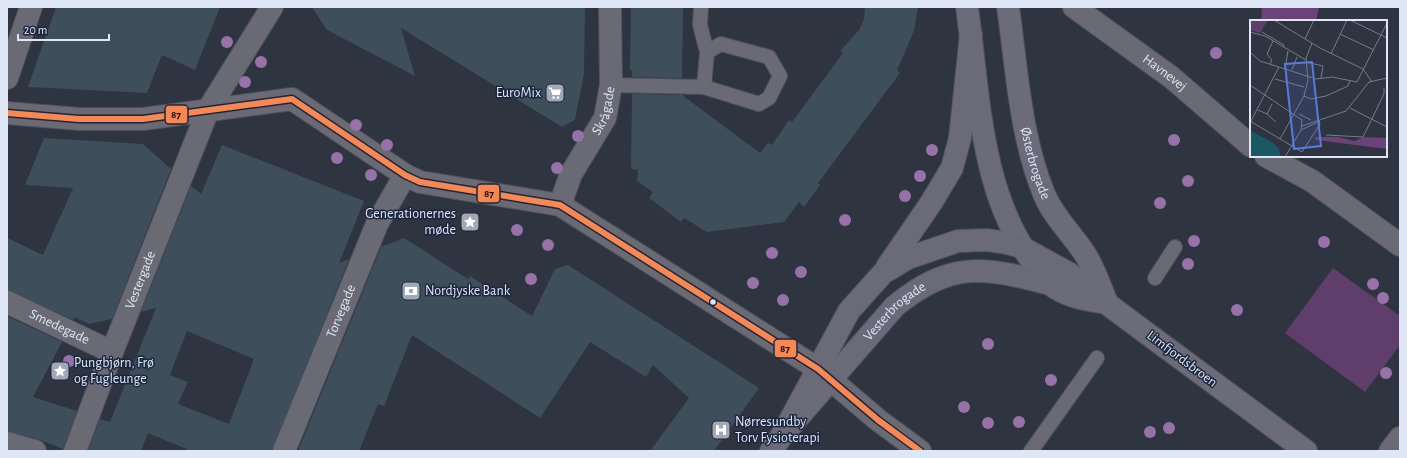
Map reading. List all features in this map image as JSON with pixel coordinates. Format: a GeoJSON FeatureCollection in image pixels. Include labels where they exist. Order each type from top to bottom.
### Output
{"type":"FeatureCollection","features":[{"type":"Feature","properties":{"kind":"main road"},"geometry":{"type":"LineString","coordinates":[[967,7],[979,105],[992,176],[1002,204],[1021,247],[1050,284]]}},
{"type":"Feature","properties":{"kind":"main road","name":"Østerbrogade"},"geometry":{"type":"LineString","coordinates":[[1008,7],[1027,141],[1033,165],[1044,196],[1060,222],[1084,252],[1109,305]]}},
{"type":"Feature","properties":{"kind":"main road"},"geometry":{"type":"LineString","coordinates":[[883,273],[932,203],[952,168],[960,138],[971,34]]}},
{"type":"Feature","properties":{"kind":"main road","name":"Vesterbrogade"},"geometry":{"type":"LineString","coordinates":[[824,375],[849,311],[883,273],[908,258],[958,241],[987,240],[1021,247],[1070,274],[1109,305]]}},
{"type":"Feature","properties":{"kind":"main road","name":"Vesterbrogade"},"geometry":{"type":"LineString","coordinates":[[776,444],[824,375],[895,306],[914,291],[939,278],[976,270],[1007,273],[1050,284]]}},
{"type":"Feature","properties":{"kind":"main road","name":"Limfjordsbroen"},"geometry":{"type":"LineString","coordinates":[[1050,284],[1078,298],[1109,305],[1306,451]]}},
{"type":"Feature","properties":{"kind":"street"},"geometry":{"type":"LineString","coordinates":[[7,78],[31,7]]}},
{"type":"Feature","properties":{"kind":"street","name":"Vestergade"},"geometry":{"type":"LineString","coordinates":[[75,451],[112,352],[208,110],[272,7]]}},
{"type":"Feature","properties":{"kind":"street","name":"Skrågade"},"geometry":{"type":"LineString","coordinates":[[560,205],[570,174],[606,118],[610,85],[610,7]]}},
{"type":"Feature","properties":{"kind":"street","name":"Havnevej"},"geometry":{"type":"LineString","coordinates":[[1074,7],[1171,77],[1250,145]]}},
{"type":"Feature","properties":{"kind":"street"},"geometry":{"type":"LineString","coordinates":[[7,113],[79,120],[143,119],[292,99],[405,176],[420,182],[560,205],[824,375],[878,420],[920,451]]}},
{"type":"Feature","properties":{"kind":"street"},"geometry":{"type":"LineString","coordinates":[[1268,157],[1312,181],[1400,245]]}},
{"type":"Feature","properties":{"kind":"street","name":"Torvegade"},"geometry":{"type":"LineString","coordinates":[[284,451],[377,224],[405,176]]}},
{"type":"Feature","properties":{"kind":"street","name":"Smedegade"},"geometry":{"type":"LineString","coordinates":[[7,302],[112,352]]}},
{"type":"Feature","properties":{"kind":"street"},"geometry":{"type":"LineString","coordinates":[[1390,451],[1400,438]]}},
{"type":"Feature","properties":{"kind":"street"},"geometry":{"type":"LineString","coordinates":[[7,443],[36,451]]}},
{"type":"Feature","properties":{"kind":"lane"},"geometry":{"type":"LineString","coordinates":[[701,7],[700,25],[707,52],[704,87]]}},
{"type":"Feature","properties":{"kind":"lane"},"geometry":{"type":"LineString","coordinates":[[610,85],[704,87],[759,104],[769,98],[780,76],[769,57],[721,44],[707,52]]}},
{"type":"Feature","properties":{"kind":"lane"},"geometry":{"type":"LineString","coordinates":[[1155,278],[1175,247]]}},
{"type":"Feature","properties":{"kind":"lane"},"geometry":{"type":"LineString","coordinates":[[1030,451],[1097,358]]}},
{"type":"Feature","properties":{"kind":"shaded area"},"geometry":{"type":"Polygon","coordinates":[[[1262,7],[1319,7],[1316,20],[1261,20],[1262,7]]]}},
{"type":"Feature","properties":{"kind":"shaded area"},"geometry":{"type":"Polygon","coordinates":[[[1333,268],[1400,316],[1400,345],[1365,392],[1285,333],[1333,268]]]}},
{"type":"Feature","properties":{"kind":"building"},"geometry":{"type":"Polygon","coordinates":[[[56,7],[220,7],[195,70],[162,55],[147,93],[28,87],[56,7]]]}},
{"type":"Feature","properties":{"kind":"building"},"geometry":{"type":"Polygon","coordinates":[[[312,7],[585,7],[584,74],[575,120],[562,127],[401,28],[415,76],[327,30],[312,7]]]}},
{"type":"Feature","properties":{"kind":"building"},"geometry":{"type":"Polygon","coordinates":[[[631,7],[683,7],[682,78],[632,77],[632,70],[630,70],[631,7]]]}},
{"type":"Feature","properties":{"kind":"building"},"geometry":{"type":"Polygon","coordinates":[[[865,7],[918,7],[914,31],[897,70],[900,73],[818,183],[820,185],[804,207],[799,202],[784,222],[707,232],[684,218],[681,222],[649,198],[653,192],[637,181],[638,170],[631,169],[632,94],[682,95],[760,153],[768,143],[772,145],[789,120],[792,122],[843,53],[840,51],[859,30],[864,19],[865,7]]]}},
{"type":"Feature","properties":{"kind":"building"},"geometry":{"type":"Polygon","coordinates":[[[44,138],[143,144],[171,169],[112,319],[89,324],[75,317],[73,320],[7,290],[7,238],[43,255],[73,188],[25,185],[44,138]]]}},
{"type":"Feature","properties":{"kind":"building"},"geometry":{"type":"Polygon","coordinates":[[[222,145],[364,201],[339,263],[349,259],[272,451],[191,451],[148,433],[141,451],[88,451],[100,419],[110,422],[156,308],[141,312],[191,186],[201,194],[222,145]],[[187,331],[170,375],[188,382],[178,404],[229,424],[254,359],[187,331]]]}},
{"type":"Feature","properties":{"kind":"building"},"geometry":{"type":"Polygon","coordinates":[[[404,238],[468,279],[470,276],[532,316],[555,269],[568,265],[759,388],[714,451],[650,451],[689,398],[653,365],[646,377],[590,342],[540,418],[412,335],[384,406],[378,404],[359,451],[298,451],[381,247],[404,238]]]}},
{"type":"Feature","properties":{"kind":"building"},"geometry":{"type":"Polygon","coordinates":[[[7,316],[62,342],[33,397],[77,411],[63,449],[38,439],[7,431],[7,316]]]}},
{"type":"Feature","properties":{"kind":"transit line","name":"87"},"geometry":{"type":"LineString","coordinates":[[7,113],[79,119],[143,119],[292,99],[405,175],[420,182],[560,205],[818,369],[878,420],[920,451]]}},
{"type":"Feature","properties":{"kind":"place","name":"EuroMix"},"geometry":{"type":"Point","coordinates":[555,93]}},
{"type":"Feature","properties":{"kind":"place","name":"Generationernes møde"},"geometry":{"type":"Point","coordinates":[470,222]}},
{"type":"Feature","properties":{"kind":"place","name":"Nordjyske Bank"},"geometry":{"type":"Point","coordinates":[411,291]}},
{"type":"Feature","properties":{"kind":"place","name":"Pungbjørn, Frø og Fugleunge"},"geometry":{"type":"Point","coordinates":[60,371]}},
{"type":"Feature","properties":{"kind":"place","name":"Nørresundby Torv Fysioterapi"},"geometry":{"type":"Point","coordinates":[721,430]}}]}
